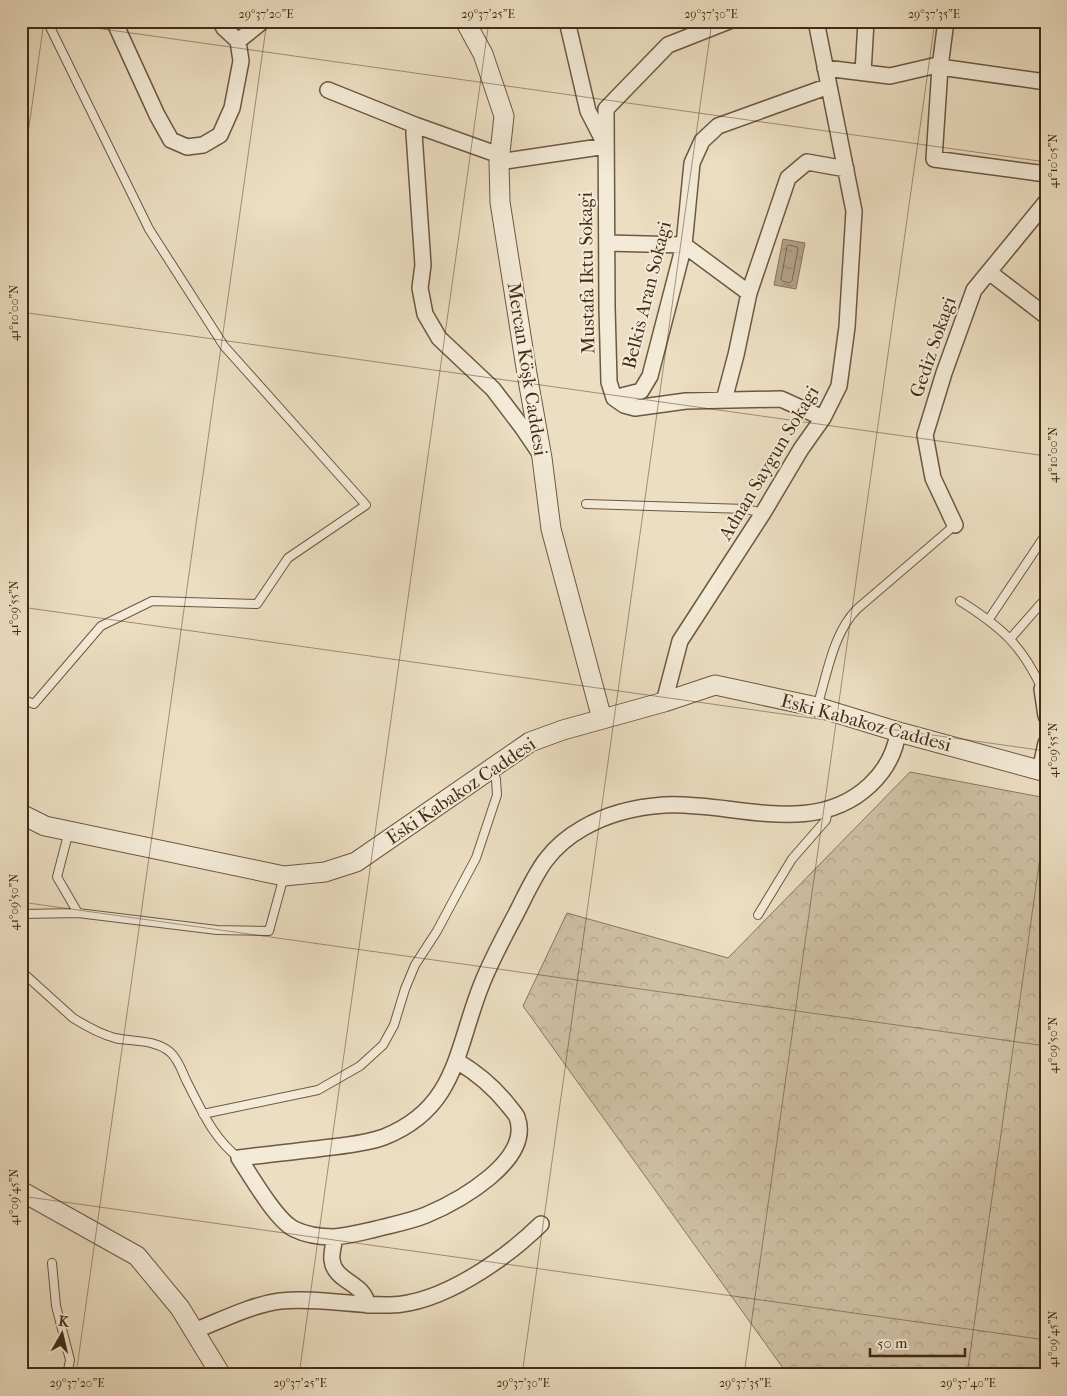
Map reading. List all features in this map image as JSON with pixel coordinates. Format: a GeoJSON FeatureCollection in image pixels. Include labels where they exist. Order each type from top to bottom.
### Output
{"type":"FeatureCollection","features":[{"type":"Feature","properties":{"kind":"street"},"geometry":{"type":"LineString","coordinates":[[114,21],[170,140],[187,146],[203,145],[220,135],[232,108],[240,61],[238,41],[224,28],[220,21]]}},
{"type":"Feature","properties":{"kind":"street"},"geometry":{"type":"LineString","coordinates":[[238,41],[263,21]]}},
{"type":"Feature","properties":{"kind":"street","name":"Mercan Köşk Caddesi"},"geometry":{"type":"LineString","coordinates":[[465,21],[483,54],[504,116],[499,158],[500,202],[542,458],[551,529],[602,719]]}},
{"type":"Feature","properties":{"kind":"street","name":"Mustafa Iktu Sokagi"},"geometry":{"type":"LineString","coordinates":[[567,21],[588,111],[606,146]]}},
{"type":"Feature","properties":{"kind":"street","name":"Mustafa Iktu Sokagi"},"geometry":{"type":"LineString","coordinates":[[614,398],[609,382],[606,109],[668,45],[729,21]]}},
{"type":"Feature","properties":{"kind":"street","name":"Adnan Saygun Sokagi"},"geometry":{"type":"LineString","coordinates":[[664,702],[680,641],[763,513],[801,449],[823,418],[839,386],[847,327],[854,211],[816,21]]}},
{"type":"Feature","properties":{"kind":"street"},"geometry":{"type":"LineString","coordinates":[[863,73],[866,21]]}},
{"type":"Feature","properties":{"kind":"street"},"geometry":{"type":"LineString","coordinates":[[946,21],[940,67],[934,159],[1046,174]]}},
{"type":"Feature","properties":{"kind":"street"},"geometry":{"type":"LineString","coordinates":[[825,68],[890,76],[934,66],[1046,82]]}},
{"type":"Feature","properties":{"kind":"street","name":"Belkis Aran Sokagi"},"geometry":{"type":"LineString","coordinates":[[614,398],[641,391],[650,376],[684,246],[692,163],[702,141],[718,126],[829,86]]}},
{"type":"Feature","properties":{"kind":"street"},"geometry":{"type":"LineString","coordinates":[[328,90],[499,158],[606,146]]}},
{"type":"Feature","properties":{"kind":"street"},"geometry":{"type":"LineString","coordinates":[[415,125],[423,265],[420,288],[424,314],[440,338],[493,389],[522,427],[542,458]]}},
{"type":"Feature","properties":{"kind":"street"},"geometry":{"type":"LineString","coordinates":[[724,400],[736,355],[749,292],[788,178],[807,162],[846,169]]}},
{"type":"Feature","properties":{"kind":"street","name":"Gediz Sokagi"},"geometry":{"type":"LineString","coordinates":[[955,524],[933,478],[925,435],[944,373],[974,290],[1046,202]]}},
{"type":"Feature","properties":{"kind":"street"},"geometry":{"type":"LineString","coordinates":[[606,243],[684,246],[749,292]]}},
{"type":"Feature","properties":{"kind":"street"},"geometry":{"type":"LineString","coordinates":[[989,272],[1046,316]]}},
{"type":"Feature","properties":{"kind":"street"},"geometry":{"type":"LineString","coordinates":[[614,398],[624,405],[635,408],[686,401],[781,399],[823,418]]}},
{"type":"Feature","properties":{"kind":"street","name":"Eski Kabakoz Caddesi"},"geometry":{"type":"LineString","coordinates":[[21,814],[45,826],[284,876],[325,872],[356,862],[491,767],[530,742],[715,685],[817,707],[898,732],[1043,771]]}},
{"type":"Feature","properties":{"kind":"street"},"geometry":{"type":"LineString","coordinates":[[1044,687],[1046,716]]}},
{"type":"Feature","properties":{"kind":"street"},"geometry":{"type":"LineString","coordinates":[[457,1061],[489,1084],[516,1117],[518,1133],[507,1161],[483,1182],[441,1208],[410,1221],[335,1237],[316,1236],[304,1233],[282,1221],[239,1158],[360,1143],[389,1135],[402,1129],[428,1108],[448,1081],[457,1061],[480,988],[488,969],[540,866],[564,840],[584,827],[615,814],[664,805],[683,805],[764,814],[809,814],[828,810],[845,803],[863,792],[878,778],[889,763],[896,746],[898,732]]}},
{"type":"Feature","properties":{"kind":"street"},"geometry":{"type":"LineString","coordinates":[[1043,771],[1046,743]]}},
{"type":"Feature","properties":{"kind":"street"},"geometry":{"type":"LineString","coordinates":[[21,1191],[137,1256],[180,1308],[222,1375]]}},
{"type":"Feature","properties":{"kind":"street"},"geometry":{"type":"LineString","coordinates":[[194,1331],[260,1305],[279,1301],[296,1300],[393,1305],[422,1299],[459,1284],[477,1274],[511,1251],[541,1224]]}},
{"type":"Feature","properties":{"kind":"street"},"geometry":{"type":"LineString","coordinates":[[335,1237],[332,1256],[333,1267],[363,1293],[367,1305]]}},
{"type":"Feature","properties":{"kind":"lane"},"geometry":{"type":"LineString","coordinates":[[21,699],[34,704],[101,626],[152,601],[258,604],[288,558],[366,505],[224,346],[149,230],[47,21]]}},
{"type":"Feature","properties":{"kind":"lane"},"geometry":{"type":"LineString","coordinates":[[586,504],[746,509],[763,513]]}},
{"type":"Feature","properties":{"kind":"lane"},"geometry":{"type":"LineString","coordinates":[[817,707],[840,631],[847,620],[857,609],[955,524]]}},
{"type":"Feature","properties":{"kind":"lane"},"geometry":{"type":"LineString","coordinates":[[989,620],[1046,534]]}},
{"type":"Feature","properties":{"kind":"lane"},"geometry":{"type":"LineString","coordinates":[[1010,639],[1046,598]]}},
{"type":"Feature","properties":{"kind":"lane"},"geometry":{"type":"LineString","coordinates":[[960,601],[989,620],[1010,639],[1044,687]]}},
{"type":"Feature","properties":{"kind":"lane"},"geometry":{"type":"LineString","coordinates":[[203,1114],[318,1090],[369,1060],[383,1045],[394,1026],[405,989],[415,965],[437,931],[476,858],[497,795],[496,779],[491,767]]}},
{"type":"Feature","properties":{"kind":"lane"},"geometry":{"type":"LineString","coordinates":[[758,915],[792,859],[826,820],[828,810]]}},
{"type":"Feature","properties":{"kind":"lane"},"geometry":{"type":"LineString","coordinates":[[68,831],[57,877],[78,913]]}},
{"type":"Feature","properties":{"kind":"lane"},"geometry":{"type":"LineString","coordinates":[[21,914],[78,913],[217,930],[269,931],[284,876]]}},
{"type":"Feature","properties":{"kind":"lane"},"geometry":{"type":"LineString","coordinates":[[21,971],[82,1024],[116,1038],[155,1044],[168,1050],[178,1062],[203,1114],[218,1138],[239,1158]]}},
{"type":"Feature","properties":{"kind":"lane"},"geometry":{"type":"LineString","coordinates":[[52,1263],[56,1306],[70,1360],[67,1375]]}},
{"type":"Feature","properties":{"kind":"green space"},"geometry":{"type":"Polygon","coordinates":[[[910,772],[1046,798],[1046,1375],[788,1375],[523,1006],[567,913],[728,958],[910,772]]]}},
{"type":"Feature","properties":{"kind":"water"},"geometry":{"type":"Polygon","coordinates":[[[783,239],[805,243],[796,289],[774,285],[783,239]]]}}]}
